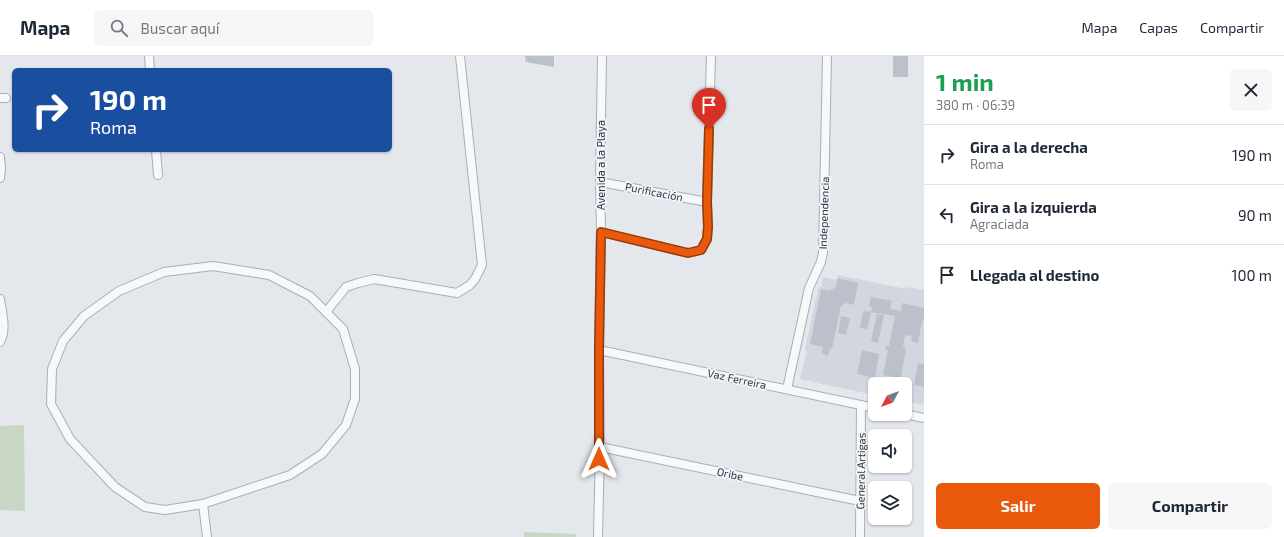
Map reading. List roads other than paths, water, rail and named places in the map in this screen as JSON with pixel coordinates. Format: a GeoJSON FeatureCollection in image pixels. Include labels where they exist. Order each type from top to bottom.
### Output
{"type":"FeatureCollection","features":[{"type":"Feature","properties":{"kind":"street"},"geometry":{"type":"LineString","coordinates":[[149,56],[150,68]]}},
{"type":"Feature","properties":{"kind":"street"},"geometry":{"type":"LineString","coordinates":[[326,312],[346,287],[374,279],[457,292],[470,286],[475,279],[482,265],[460,56]]}},
{"type":"Feature","properties":{"kind":"street","name":"Avenida a la Playa"},"geometry":{"type":"LineString","coordinates":[[598,537],[600,447],[599,350],[602,56]]}},
{"type":"Feature","properties":{"kind":"street"},"geometry":{"type":"LineString","coordinates":[[601,232],[688,253],[701,250],[707,239],[708,227],[707,202],[711,56]]}},
{"type":"Feature","properties":{"kind":"street","name":"Independencia"},"geometry":{"type":"LineString","coordinates":[[787,389],[809,288],[821,262],[823,253],[827,56]]}},
{"type":"Feature","properties":{"kind":"street"},"geometry":{"type":"LineString","coordinates":[[156,152],[158,175]]}},
{"type":"Feature","properties":{"kind":"street"},"geometry":{"type":"LineString","coordinates":[[0,157],[0,178]]}},
{"type":"Feature","properties":{"kind":"street","name":"Purificación"},"geometry":{"type":"LineString","coordinates":[[600,182],[707,202]]}},
{"type":"Feature","properties":{"kind":"street"},"geometry":{"type":"LineString","coordinates":[[213,266],[269,275],[310,296],[343,329],[355,370],[355,399],[346,425],[322,454],[290,475],[204,504],[165,510],[145,507],[115,487],[70,439],[51,404],[52,369],[63,341],[84,316],[119,291],[164,272],[213,266]]}},
{"type":"Feature","properties":{"kind":"street"},"geometry":{"type":"LineString","coordinates":[[0,299],[4,324],[3,336],[0,342]]}},
{"type":"Feature","properties":{"kind":"street","name":"Vaz Ferreira"},"geometry":{"type":"LineString","coordinates":[[599,350],[868,406]]}},
{"type":"Feature","properties":{"kind":"street","name":"General Artigas"},"geometry":{"type":"LineString","coordinates":[[860,537],[861,405]]}},
{"type":"Feature","properties":{"kind":"street"},"geometry":{"type":"LineString","coordinates":[[912,415],[924,418]]}},
{"type":"Feature","properties":{"kind":"street","name":"Oribe"},"geometry":{"type":"LineString","coordinates":[[600,447],[860,501]]}},
{"type":"Feature","properties":{"kind":"street"},"geometry":{"type":"LineString","coordinates":[[204,504],[207,537]]}}]}
